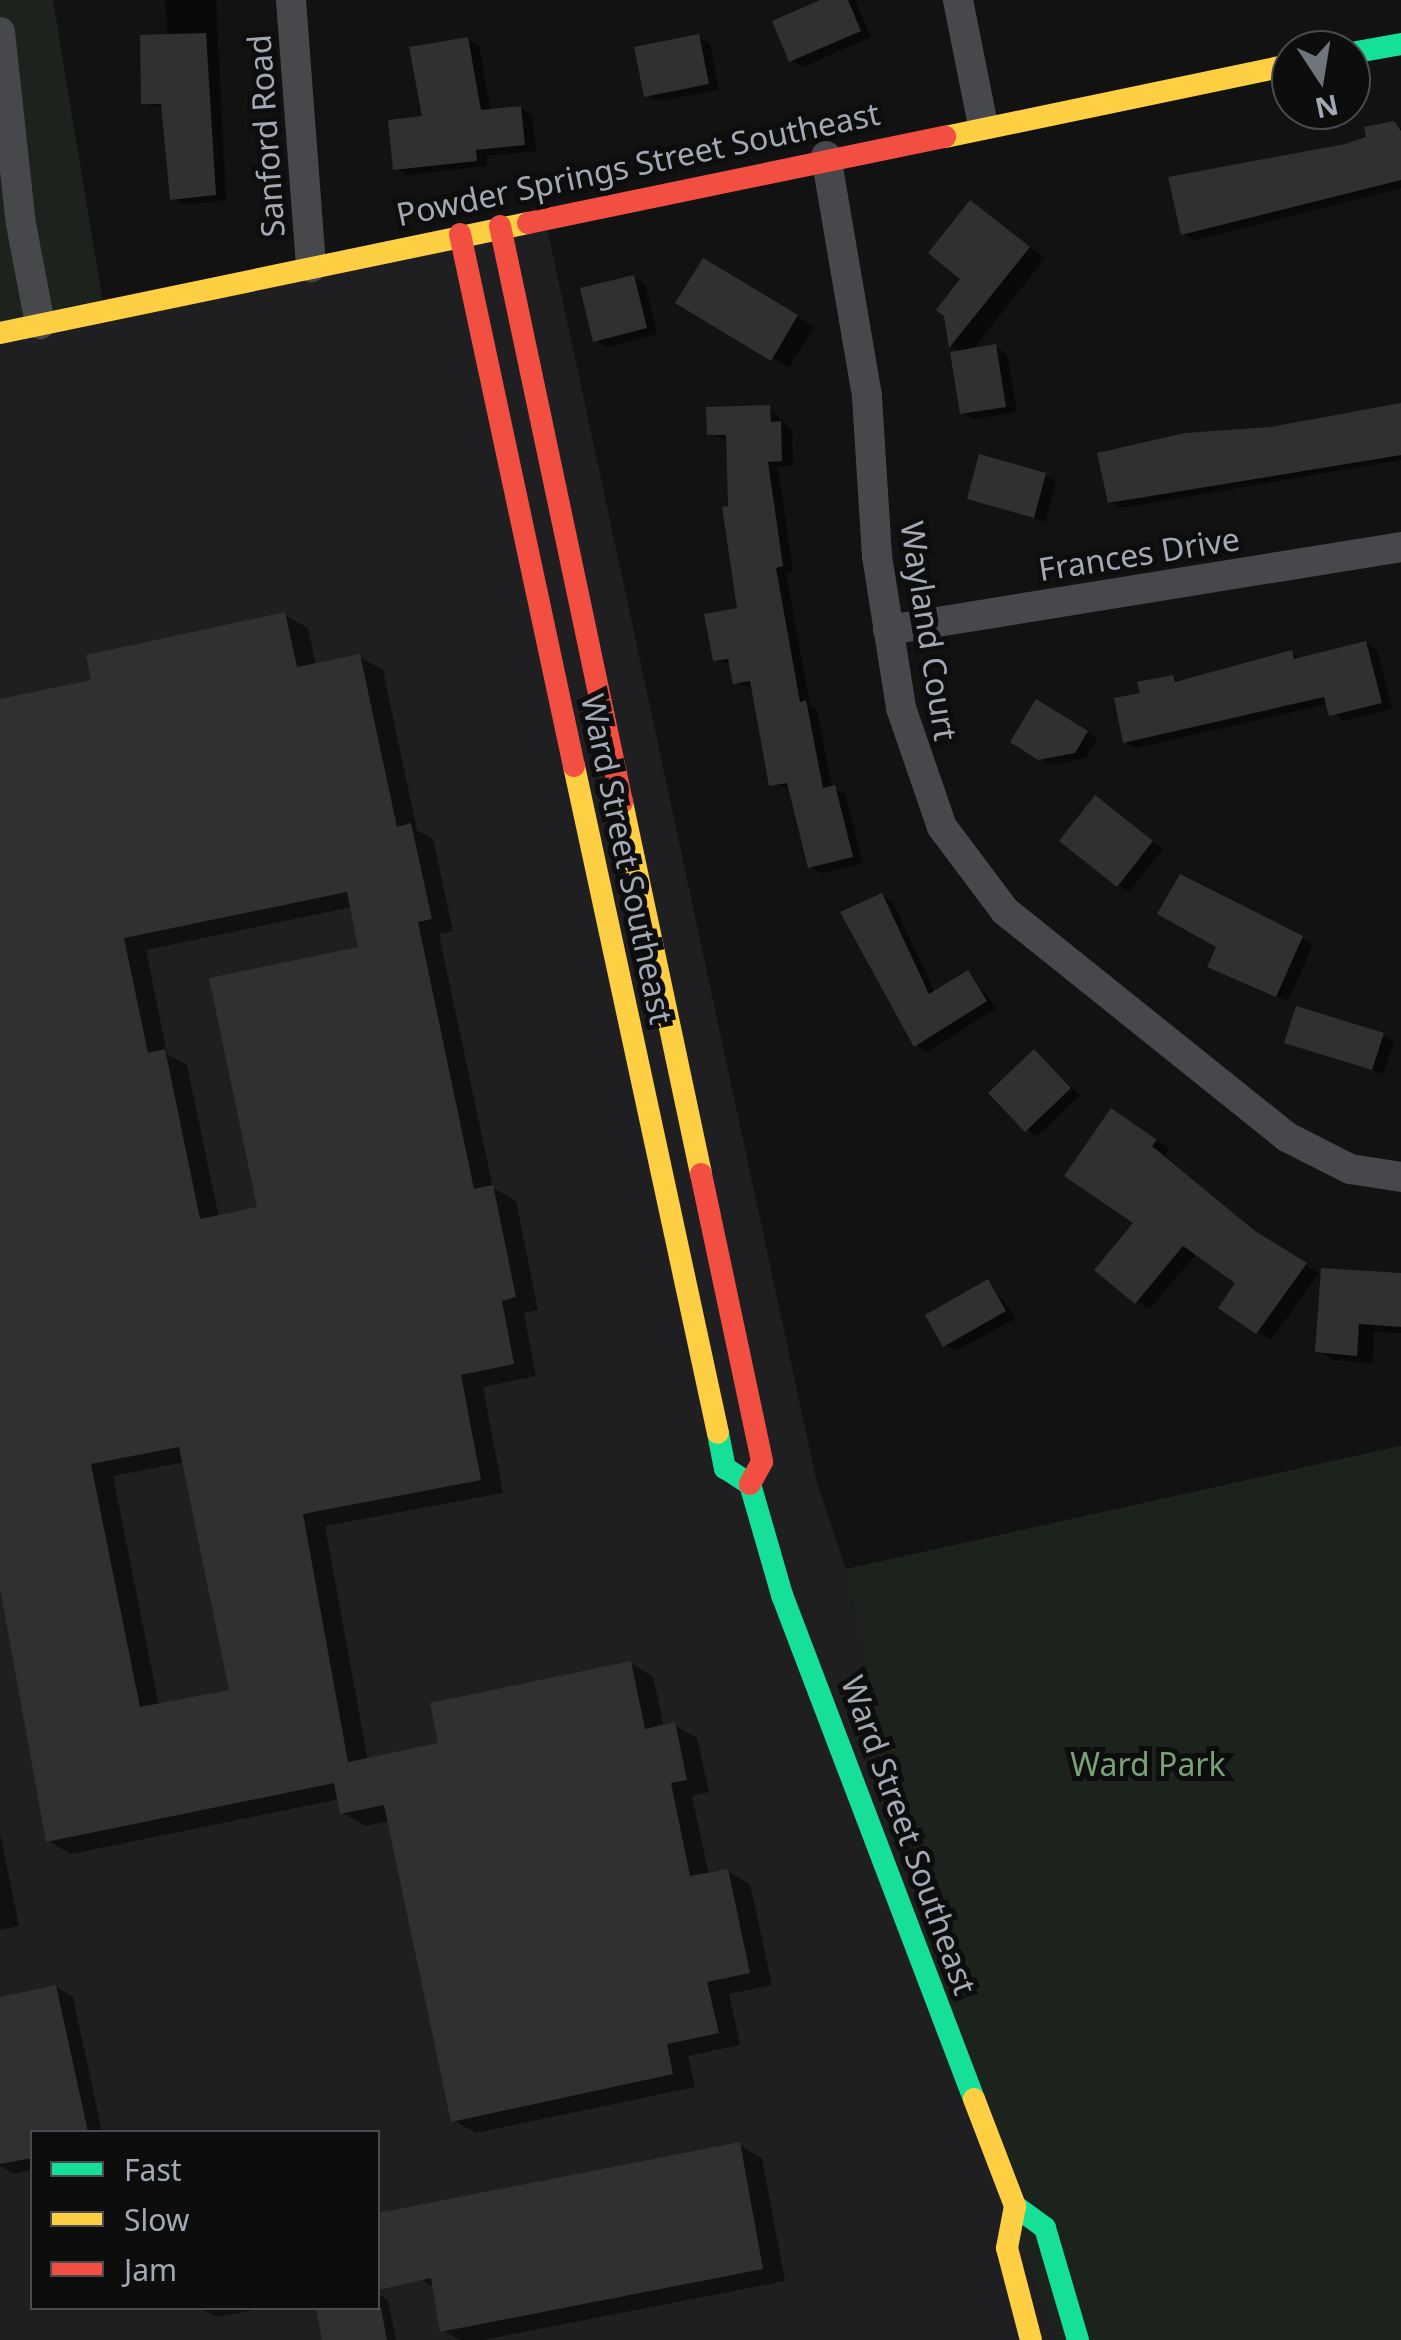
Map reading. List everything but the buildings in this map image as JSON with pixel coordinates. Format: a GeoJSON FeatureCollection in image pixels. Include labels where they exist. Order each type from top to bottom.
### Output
{"type":"FeatureCollection","features":[{"type":"Feature","properties":{"kind":"street","name":"Sanford Road"},"geometry":{"type":"LineString","coordinates":[[291,0],[310,266]]}},
{"type":"Feature","properties":{"kind":"street"},"geometry":{"type":"LineString","coordinates":[[958,0],[983,126]]}},
{"type":"Feature","properties":{"kind":"street"},"geometry":{"type":"LineString","coordinates":[[0,32],[40,324]]}},
{"type":"Feature","properties":{"kind":"street"},"geometry":{"type":"LineString","coordinates":[[1371,50],[1401,44]]}},
{"type":"Feature","properties":{"kind":"street","name":"Powder Springs Street Southeast"},"geometry":{"type":"LineString","coordinates":[[0,333],[826,156],[1271,69]]}},
{"type":"Feature","properties":{"kind":"street","name":"Wayland Court"},"geometry":{"type":"LineString","coordinates":[[826,156],[867,396],[888,630],[919,776],[942,827],[1006,911],[1288,1136],[1350,1169],[1401,1176]]}},
{"type":"Feature","properties":{"kind":"street","name":"Ward Street Southeast"},"geometry":{"type":"LineString","coordinates":[[500,226],[762,1462],[750,1484]]}},
{"type":"Feature","properties":{"kind":"street","name":"Ward Street Southeast"},"geometry":{"type":"LineString","coordinates":[[460,234],[725,1468],[750,1484],[782,1595],[1015,2206],[1008,2248],[1030,2340]]}},
{"type":"Feature","properties":{"kind":"street","name":"Frances Drive"},"geometry":{"type":"LineString","coordinates":[[888,630],[1401,547]]}},
{"type":"Feature","properties":{"kind":"street","name":"Ward Street Southeast"},"geometry":{"type":"LineString","coordinates":[[1015,2206],[1045,2228],[1078,2340]]}},
{"type":"Feature","properties":{"kind":"shaded area"},"geometry":{"type":"Polygon","coordinates":[[[0,0],[53,0],[103,303],[543,209],[816,1479],[846,1569],[1401,1446],[1401,2340],[0,2340],[0,0]]]}},
{"type":"Feature","properties":{"kind":"green space"},"geometry":{"type":"Polygon","coordinates":[[[0,0],[53,0],[102,303],[0,326],[0,0]]]}},
{"type":"Feature","properties":{"kind":"green space","name":"Ward Park"},"geometry":{"type":"Polygon","coordinates":[[[1401,1446],[1401,2340],[1057,2340],[942,2018],[846,1569],[1401,1446]]]}},
{"type":"Feature","properties":{"kind":"traffic: fast"},"geometry":{"type":"LineString","coordinates":[[1371,49],[1401,44]]}},
{"type":"Feature","properties":{"kind":"traffic: fast"},"geometry":{"type":"LineString","coordinates":[[718,1433],[725,1468],[750,1484],[782,1595],[974,2099]]}},
{"type":"Feature","properties":{"kind":"traffic: fast"},"geometry":{"type":"LineString","coordinates":[[1015,2206],[1045,2228],[1078,2340]]}},
{"type":"Feature","properties":{"kind":"traffic: slow"},"geometry":{"type":"LineString","coordinates":[[945,137],[1271,69]]}},
{"type":"Feature","properties":{"kind":"traffic: slow"},"geometry":{"type":"LineString","coordinates":[[0,333],[528,223]]}},
{"type":"Feature","properties":{"kind":"traffic: slow"},"geometry":{"type":"LineString","coordinates":[[574,766],[718,1433]]}},
{"type":"Feature","properties":{"kind":"traffic: slow"},"geometry":{"type":"LineString","coordinates":[[622,802],[701,1174]]}},
{"type":"Feature","properties":{"kind":"traffic: slow"},"geometry":{"type":"LineString","coordinates":[[974,2099],[1015,2206],[1007,2248],[1031,2340]]}},
{"type":"Feature","properties":{"kind":"traffic: jam"},"geometry":{"type":"LineString","coordinates":[[528,223],[945,137]]}},
{"type":"Feature","properties":{"kind":"traffic: jam"},"geometry":{"type":"LineString","coordinates":[[500,226],[622,802]]}},
{"type":"Feature","properties":{"kind":"traffic: jam"},"geometry":{"type":"LineString","coordinates":[[460,234],[574,766]]}},
{"type":"Feature","properties":{"kind":"traffic: jam"},"geometry":{"type":"LineString","coordinates":[[701,1174],[762,1462],[750,1484]]}}]}
